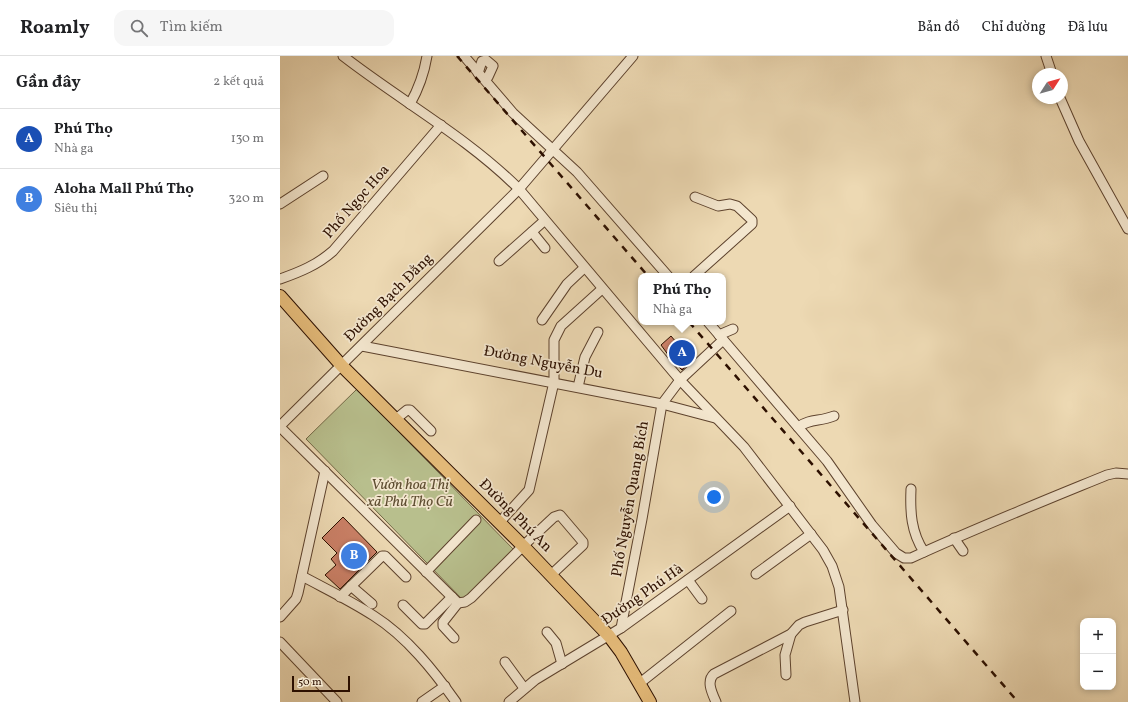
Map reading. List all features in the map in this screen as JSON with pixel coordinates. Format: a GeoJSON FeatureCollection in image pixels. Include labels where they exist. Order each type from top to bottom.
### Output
{"type":"FeatureCollection","features":[{"type":"Feature","properties":{"kind":"main road"},"geometry":{"type":"LineString","coordinates":[[280,296],[342,366]]}},
{"type":"Feature","properties":{"kind":"main road","name":"Đường Phú An"},"geometry":{"type":"LineString","coordinates":[[342,366],[523,546],[609,636],[621,652],[650,702]]}},
{"type":"Feature","properties":{"kind":"street"},"geometry":{"type":"LineString","coordinates":[[343,56],[481,155],[519,189],[584,268],[680,380],[744,447],[811,534],[832,566],[839,587],[843,610],[855,702]]}},
{"type":"Feature","properties":{"kind":"street"},"geometry":{"type":"LineString","coordinates":[[410,104],[423,78],[426,56]]}},
{"type":"Feature","properties":{"kind":"street"},"geometry":{"type":"LineString","coordinates":[[464,56],[513,113],[577,172],[665,273]]}},
{"type":"Feature","properties":{"kind":"street","name":"Đường Bạch Đằng"},"geometry":{"type":"LineString","coordinates":[[280,426],[362,346],[434,271],[519,189],[633,56]]}},
{"type":"Feature","properties":{"kind":"street"},"geometry":{"type":"LineString","coordinates":[[1046,56],[1050,68]]}},
{"type":"Feature","properties":{"kind":"street"},"geometry":{"type":"LineString","coordinates":[[478,73],[482,61],[486,60],[493,66],[488,77]]}},
{"type":"Feature","properties":{"kind":"street"},"geometry":{"type":"LineString","coordinates":[[1063,104],[1078,141],[1128,229]]}},
{"type":"Feature","properties":{"kind":"street","name":"Phố Ngọc Hoa"},"geometry":{"type":"LineString","coordinates":[[280,279],[308,269],[323,260],[333,251],[441,125]]}},
{"type":"Feature","properties":{"kind":"street"},"geometry":{"type":"LineString","coordinates":[[280,204],[323,176]]}},
{"type":"Feature","properties":{"kind":"street"},"geometry":{"type":"LineString","coordinates":[[695,197],[718,206],[730,204],[737,206],[752,220],[752,224],[697,273]]}},
{"type":"Feature","properties":{"kind":"street"},"geometry":{"type":"LineString","coordinates":[[499,261],[544,220]]}},
{"type":"Feature","properties":{"kind":"street"},"geometry":{"type":"LineString","coordinates":[[532,232],[545,248]]}},
{"type":"Feature","properties":{"kind":"street"},"geometry":{"type":"LineString","coordinates":[[542,320],[567,284],[584,268]]}},
{"type":"Feature","properties":{"kind":"street"},"geometry":{"type":"LineString","coordinates":[[499,522],[529,490],[554,382],[554,340],[556,333],[561,326],[602,288]]}},
{"type":"Feature","properties":{"kind":"street"},"geometry":{"type":"LineString","coordinates":[[710,325],[829,463],[872,525],[896,553],[904,558],[924,552],[954,538],[1107,475],[1116,473],[1128,474]]}},
{"type":"Feature","properties":{"kind":"street","name":"Phố Nguyễn Quang Bích"},"geometry":{"type":"LineString","coordinates":[[621,628],[662,404],[680,380],[721,338],[733,329]]}},
{"type":"Feature","properties":{"kind":"street"},"geometry":{"type":"LineString","coordinates":[[578,387],[585,357],[598,332]]}},
{"type":"Feature","properties":{"kind":"street","name":"Đường Nguyễn Du"},"geometry":{"type":"LineString","coordinates":[[362,346],[554,382],[662,404],[716,418]]}},
{"type":"Feature","properties":{"kind":"street"},"geometry":{"type":"LineString","coordinates":[[396,419],[407,410],[410,410],[432,432]]}},
{"type":"Feature","properties":{"kind":"street"},"geometry":{"type":"LineString","coordinates":[[798,427],[807,421],[824,420],[834,416]]}},
{"type":"Feature","properties":{"kind":"street"},"geometry":{"type":"LineString","coordinates":[[280,426],[455,600],[465,602],[471,598],[554,517],[560,515],[583,542],[583,545],[551,575]]}},
{"type":"Feature","properties":{"kind":"street"},"geometry":{"type":"LineString","coordinates":[[280,617],[296,599],[325,471]]}},
{"type":"Feature","properties":{"kind":"street"},"geometry":{"type":"LineString","coordinates":[[911,489],[912,523],[917,541],[924,552]]}},
{"type":"Feature","properties":{"kind":"street","name":"Đường Phú Hà"},"geometry":{"type":"LineString","coordinates":[[509,702],[535,680],[621,628],[790,506]]}},
{"type":"Feature","properties":{"kind":"street"},"geometry":{"type":"LineString","coordinates":[[426,572],[476,520]]}},
{"type":"Feature","properties":{"kind":"street"},"geometry":{"type":"LineString","coordinates":[[756,574],[811,534]]}},
{"type":"Feature","properties":{"kind":"street"},"geometry":{"type":"LineString","coordinates":[[954,538],[963,551]]}},
{"type":"Feature","properties":{"kind":"street"},"geometry":{"type":"LineString","coordinates":[[340,597],[382,556],[385,556],[406,577]]}},
{"type":"Feature","properties":{"kind":"street"},"geometry":{"type":"LineString","coordinates":[[302,576],[375,617],[392,630],[416,653],[445,686],[456,702]]}},
{"type":"Feature","properties":{"kind":"street"},"geometry":{"type":"LineString","coordinates":[[688,580],[702,599]]}},
{"type":"Feature","properties":{"kind":"street"},"geometry":{"type":"LineString","coordinates":[[351,586],[372,604]]}},
{"type":"Feature","properties":{"kind":"street"},"geometry":{"type":"LineString","coordinates":[[403,605],[422,624],[425,624],[455,600]]}},
{"type":"Feature","properties":{"kind":"street"},"geometry":{"type":"LineString","coordinates":[[454,638],[443,626],[443,622],[455,600]]}},
{"type":"Feature","properties":{"kind":"street"},"geometry":{"type":"LineString","coordinates":[[716,702],[709,682],[711,677],[791,634],[799,625],[843,610]]}},
{"type":"Feature","properties":{"kind":"street"},"geometry":{"type":"LineString","coordinates":[[640,683],[731,611]]}},
{"type":"Feature","properties":{"kind":"street"},"geometry":{"type":"LineString","coordinates":[[547,632],[556,642],[562,664]]}},
{"type":"Feature","properties":{"kind":"street"},"geometry":{"type":"LineString","coordinates":[[786,675],[785,655],[791,634]]}},
{"type":"Feature","properties":{"kind":"street"},"geometry":{"type":"LineString","coordinates":[[280,642],[338,702]]}},
{"type":"Feature","properties":{"kind":"street"},"geometry":{"type":"LineString","coordinates":[[505,662],[524,688]]}},
{"type":"Feature","properties":{"kind":"street"},"geometry":{"type":"LineString","coordinates":[[422,702],[445,686]]}},
{"type":"Feature","properties":{"kind":"green space","name":"Vườn hoa Thị xã Phú Thọ Cũ"},"geometry":{"type":"Polygon","coordinates":[[[357,389],[514,550],[463,600],[306,439],[357,389]]]}},
{"type":"Feature","properties":{"kind":"building"},"geometry":{"type":"Polygon","coordinates":[[[671,336],[692,361],[682,370],[678,366],[677,367],[661,345],[671,336]]]}},
{"type":"Feature","properties":{"kind":"building"},"geometry":{"type":"Polygon","coordinates":[[[343,517],[377,552],[340,589],[325,575],[336,565],[331,559],[337,553],[322,538],[343,517]]]}},
{"type":"Feature","properties":{"kind":"railway"},"geometry":{"type":"LineString","coordinates":[[457,56],[645,273]]}},
{"type":"Feature","properties":{"kind":"railway"},"geometry":{"type":"LineString","coordinates":[[692,325],[1018,702]]}},
{"type":"Feature","properties":{"kind":"place","name":"Phú Thọ"},"geometry":{"type":"Point","coordinates":[682,353]}},
{"type":"Feature","properties":{"kind":"place","name":"Aloha Mall Phú Thọ"},"geometry":{"type":"Point","coordinates":[354,556]}}]}
